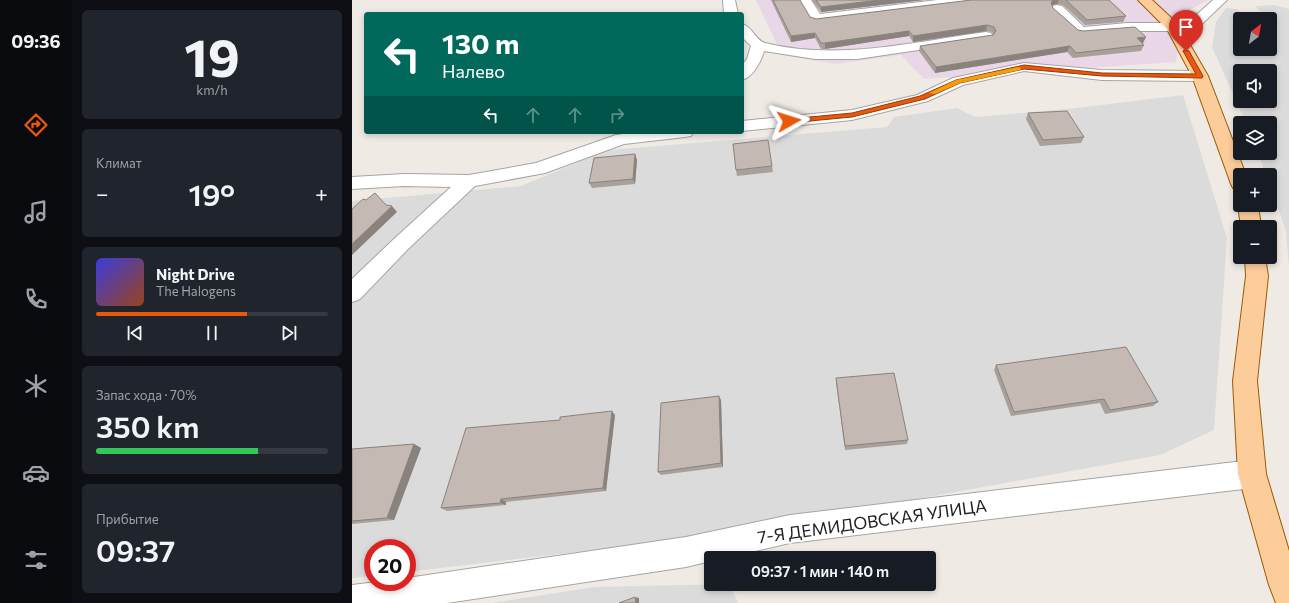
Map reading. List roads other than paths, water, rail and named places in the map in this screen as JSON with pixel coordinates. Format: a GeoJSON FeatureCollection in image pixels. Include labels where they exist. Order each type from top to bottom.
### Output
{"type":"FeatureCollection","features":[{"type":"Feature","properties":{"kind":"main road"},"geometry":{"type":"LineString","coordinates":[[1144,0],[1176,33],[1200,76],[1234,168]]}},
{"type":"Feature","properties":{"kind":"main road"},"geometry":{"type":"LineString","coordinates":[[1256,264],[1257,276],[1245,381],[1252,474],[1284,585],[1289,596]]}},
{"type":"Feature","properties":{"kind":"street"},"geometry":{"type":"LineString","coordinates":[[729,0],[731,12]]}},
{"type":"Feature","properties":{"kind":"street"},"geometry":{"type":"LineString","coordinates":[[805,0],[816,19],[969,0]]}},
{"type":"Feature","properties":{"kind":"street"},"geometry":{"type":"LineString","coordinates":[[1196,23],[1197,6],[1202,0]]}},
{"type":"Feature","properties":{"kind":"street"},"geometry":{"type":"LineString","coordinates":[[1057,9],[1081,31],[1127,27],[1176,33],[1196,23],[1221,0]]}},
{"type":"Feature","properties":{"kind":"street"},"geometry":{"type":"LineString","coordinates":[[744,30],[758,46],[815,55],[857,55],[986,36]]}},
{"type":"Feature","properties":{"kind":"street"},"geometry":{"type":"LineString","coordinates":[[744,72],[754,60],[758,46]]}},
{"type":"Feature","properties":{"kind":"street"},"geometry":{"type":"LineString","coordinates":[[744,126],[852,115],[922,98],[958,81],[1024,67],[1102,74],[1200,76]]}},
{"type":"Feature","properties":{"kind":"street"},"geometry":{"type":"LineString","coordinates":[[352,184],[404,180],[469,181],[539,169],[628,135],[647,134]]}},
{"type":"Feature","properties":{"kind":"street"},"geometry":{"type":"LineString","coordinates":[[352,293],[401,244],[469,181]]}},
{"type":"Feature","properties":{"kind":"street","name":"7-Я ДЕМИДОВСКАЯ УЛИЦА"},"geometry":{"type":"LineString","coordinates":[[352,600],[391,596],[686,552],[790,529],[1252,474]]}}]}
